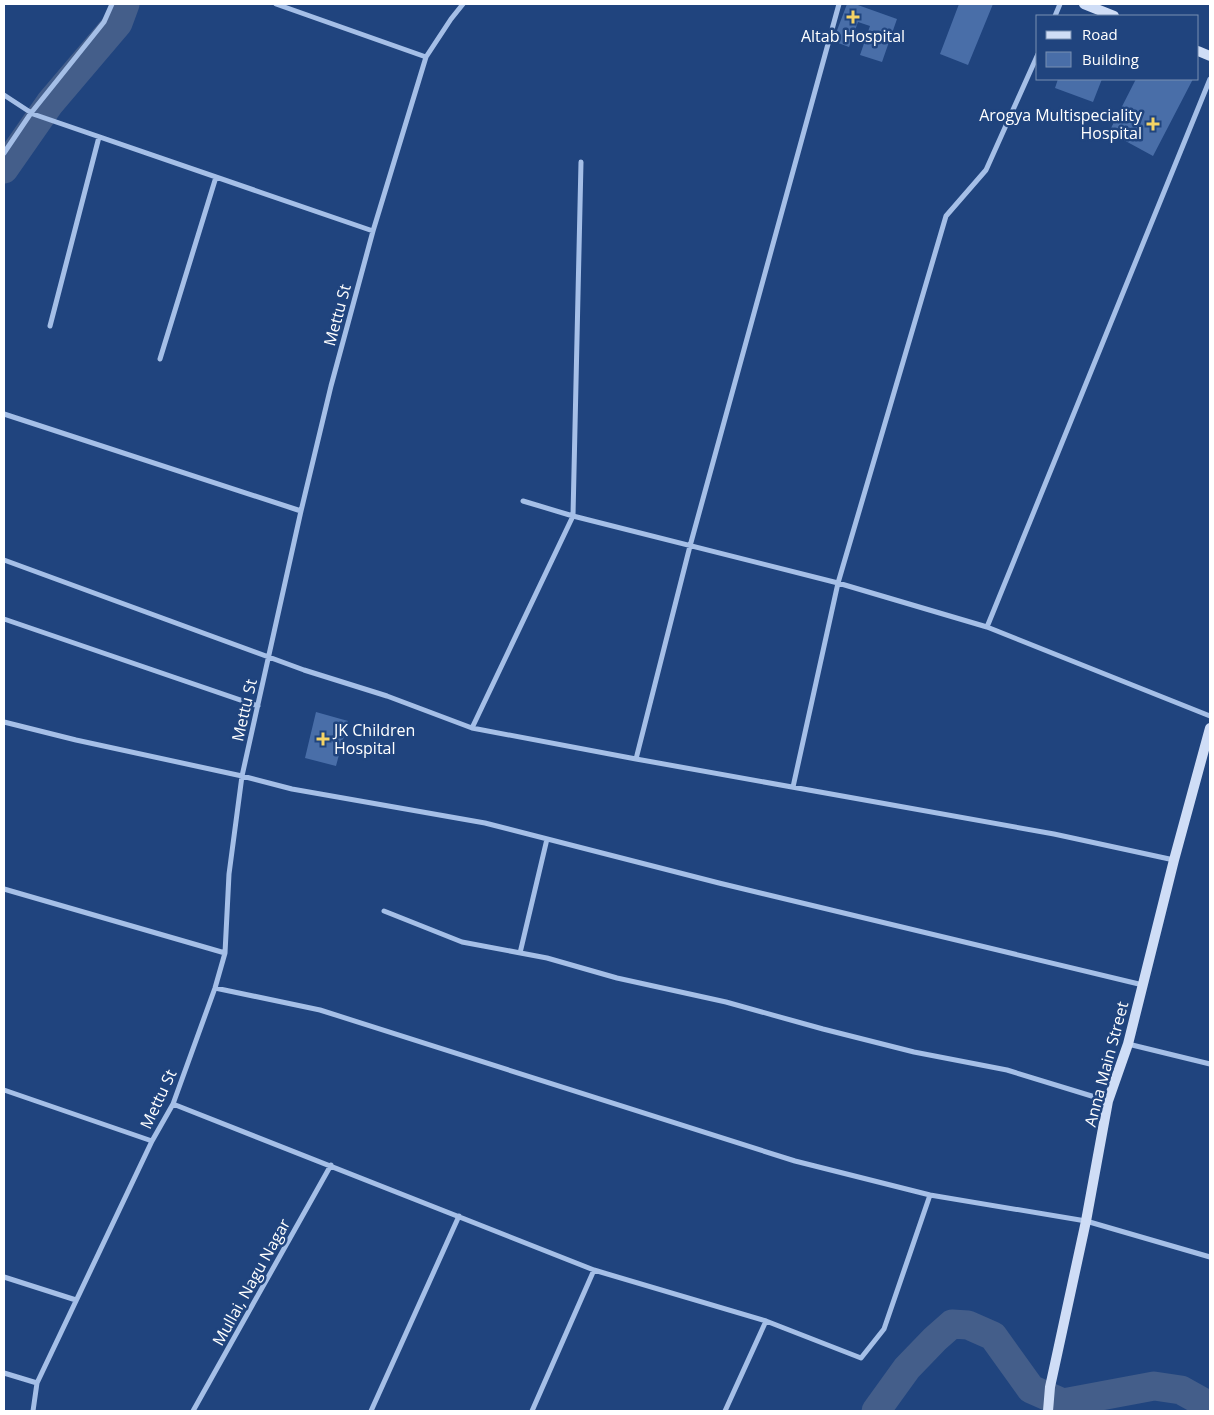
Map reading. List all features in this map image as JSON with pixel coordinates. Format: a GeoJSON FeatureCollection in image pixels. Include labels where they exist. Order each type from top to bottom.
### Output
{"type":"FeatureCollection","features":[{"type":"Feature","properties":{"kind":"street"},"geometry":{"type":"LineString","coordinates":[[4,153],[104,22],[112,4]]}},
{"type":"Feature","properties":{"kind":"street"},"geometry":{"type":"LineString","coordinates":[[276,4],[426,57]]}},
{"type":"Feature","properties":{"kind":"street","name":"Mettu St"},"geometry":{"type":"LineString","coordinates":[[32,1411],[37,1383],[152,1141],[173,1104],[215,988],[225,954],[229,874],[242,776],[331,386],[372,231],[426,57],[462,4]]}},
{"type":"Feature","properties":{"kind":"street"},"geometry":{"type":"LineString","coordinates":[[636,759],[690,546],[839,4]]}},
{"type":"Feature","properties":{"kind":"street"},"geometry":{"type":"LineString","coordinates":[[1084,4],[1112,15]]}},
{"type":"Feature","properties":{"kind":"street"},"geometry":{"type":"LineString","coordinates":[[793,787],[838,583],[946,216],[986,170],[1036,58]]}},
{"type":"Feature","properties":{"kind":"street"},"geometry":{"type":"LineString","coordinates":[[987,627],[1210,79]]}},
{"type":"Feature","properties":{"kind":"street"},"geometry":{"type":"LineString","coordinates":[[4,95],[32,114],[372,231]]}},
{"type":"Feature","properties":{"kind":"street"},"geometry":{"type":"LineString","coordinates":[[50,326],[99,137]]}},
{"type":"Feature","properties":{"kind":"street"},"geometry":{"type":"LineString","coordinates":[[472,728],[573,516],[582,162]]}},
{"type":"Feature","properties":{"kind":"street"},"geometry":{"type":"LineString","coordinates":[[160,359],[216,177]]}},
{"type":"Feature","properties":{"kind":"street"},"geometry":{"type":"LineString","coordinates":[[4,414],[301,511]]}},
{"type":"Feature","properties":{"kind":"street"},"geometry":{"type":"LineString","coordinates":[[523,500],[573,516],[838,583],[987,627],[1210,716]]}},
{"type":"Feature","properties":{"kind":"street"},"geometry":{"type":"LineString","coordinates":[[4,560],[304,670],[387,696],[472,728],[1054,834],[1174,860]]}},
{"type":"Feature","properties":{"kind":"street"},"geometry":{"type":"LineString","coordinates":[[4,619],[258,706]]}},
{"type":"Feature","properties":{"kind":"street"},"geometry":{"type":"LineString","coordinates":[[4,722],[292,789],[485,823],[729,885],[1143,985]]}},
{"type":"Feature","properties":{"kind":"street","name":"Anna Main Street"},"geometry":{"type":"LineString","coordinates":[[1048,1411],[1050,1387],[1086,1221],[1108,1101],[1128,1044],[1174,860],[1210,728]]}},
{"type":"Feature","properties":{"kind":"street"},"geometry":{"type":"LineString","coordinates":[[520,953],[547,839]]}},
{"type":"Feature","properties":{"kind":"street"},"geometry":{"type":"LineString","coordinates":[[4,889],[225,954]]}},
{"type":"Feature","properties":{"kind":"street"},"geometry":{"type":"LineString","coordinates":[[384,911],[462,942],[547,958],[617,978],[726,1002],[914,1052],[1007,1070],[1108,1101]]}},
{"type":"Feature","properties":{"kind":"street"},"geometry":{"type":"LineString","coordinates":[[215,988],[320,1010],[796,1161],[930,1195],[1086,1221],[1210,1257]]}},
{"type":"Feature","properties":{"kind":"street"},"geometry":{"type":"LineString","coordinates":[[1128,1044],[1210,1064]]}},
{"type":"Feature","properties":{"kind":"street"},"geometry":{"type":"LineString","coordinates":[[4,1090],[152,1141]]}},
{"type":"Feature","properties":{"kind":"street"},"geometry":{"type":"LineString","coordinates":[[173,1104],[594,1270],[766,1322],[860,1358],[884,1329],[930,1195]]}},
{"type":"Feature","properties":{"kind":"street","name":"Mullai, Nagu Nagar"},"geometry":{"type":"LineString","coordinates":[[193,1411],[331,1165]]}},
{"type":"Feature","properties":{"kind":"street"},"geometry":{"type":"LineString","coordinates":[[370,1411],[460,1216]]}},
{"type":"Feature","properties":{"kind":"street"},"geometry":{"type":"LineString","coordinates":[[532,1411],[594,1270]]}},
{"type":"Feature","properties":{"kind":"street"},"geometry":{"type":"LineString","coordinates":[[4,1277],[76,1300]]}},
{"type":"Feature","properties":{"kind":"street"},"geometry":{"type":"LineString","coordinates":[[725,1411],[766,1322]]}},
{"type":"Feature","properties":{"kind":"street"},"geometry":{"type":"LineString","coordinates":[[4,1373],[37,1383]]}},
{"type":"Feature","properties":{"kind":"building"},"geometry":{"type":"Polygon","coordinates":[[[847,4],[855,4],[897,19],[882,62],[860,55],[870,26],[858,22],[849,47],[833,41],[847,4]]]}},
{"type":"Feature","properties":{"kind":"building"},"geometry":{"type":"Polygon","coordinates":[[[959,4],[993,4],[968,65],[940,54],[959,4]]]}},
{"type":"Feature","properties":{"kind":"building"},"geometry":{"type":"Polygon","coordinates":[[[1058,80],[1102,80],[1093,102],[1055,88],[1058,80]]]}},
{"type":"Feature","properties":{"kind":"building"},"geometry":{"type":"Polygon","coordinates":[[[1135,80],[1192,80],[1153,156],[1109,132],[1135,80]]]}},
{"type":"Feature","properties":{"kind":"building"},"geometry":{"type":"Polygon","coordinates":[[[316,712],[348,721],[336,766],[305,758],[316,712]]]}},
{"type":"Feature","properties":{"kind":"waterway"},"geometry":{"type":"LineString","coordinates":[[4,169],[50,103],[118,23],[125,4]]}},
{"type":"Feature","properties":{"kind":"waterway"},"geometry":{"type":"LineString","coordinates":[[876,1411],[907,1368],[952,1324],[968,1325],[993,1336],[1031,1389],[1063,1403],[1154,1386],[1181,1390],[1210,1406]]}},
{"type":"Feature","properties":{"kind":"place","name":"Altab Hospital"},"geometry":{"type":"Point","coordinates":[853,17]}},
{"type":"Feature","properties":{"kind":"place","name":"Arogya Multispeciality Hospital"},"geometry":{"type":"Point","coordinates":[1153,124]}},
{"type":"Feature","properties":{"kind":"place","name":"JK Children Hospital"},"geometry":{"type":"Point","coordinates":[323,739]}}]}
